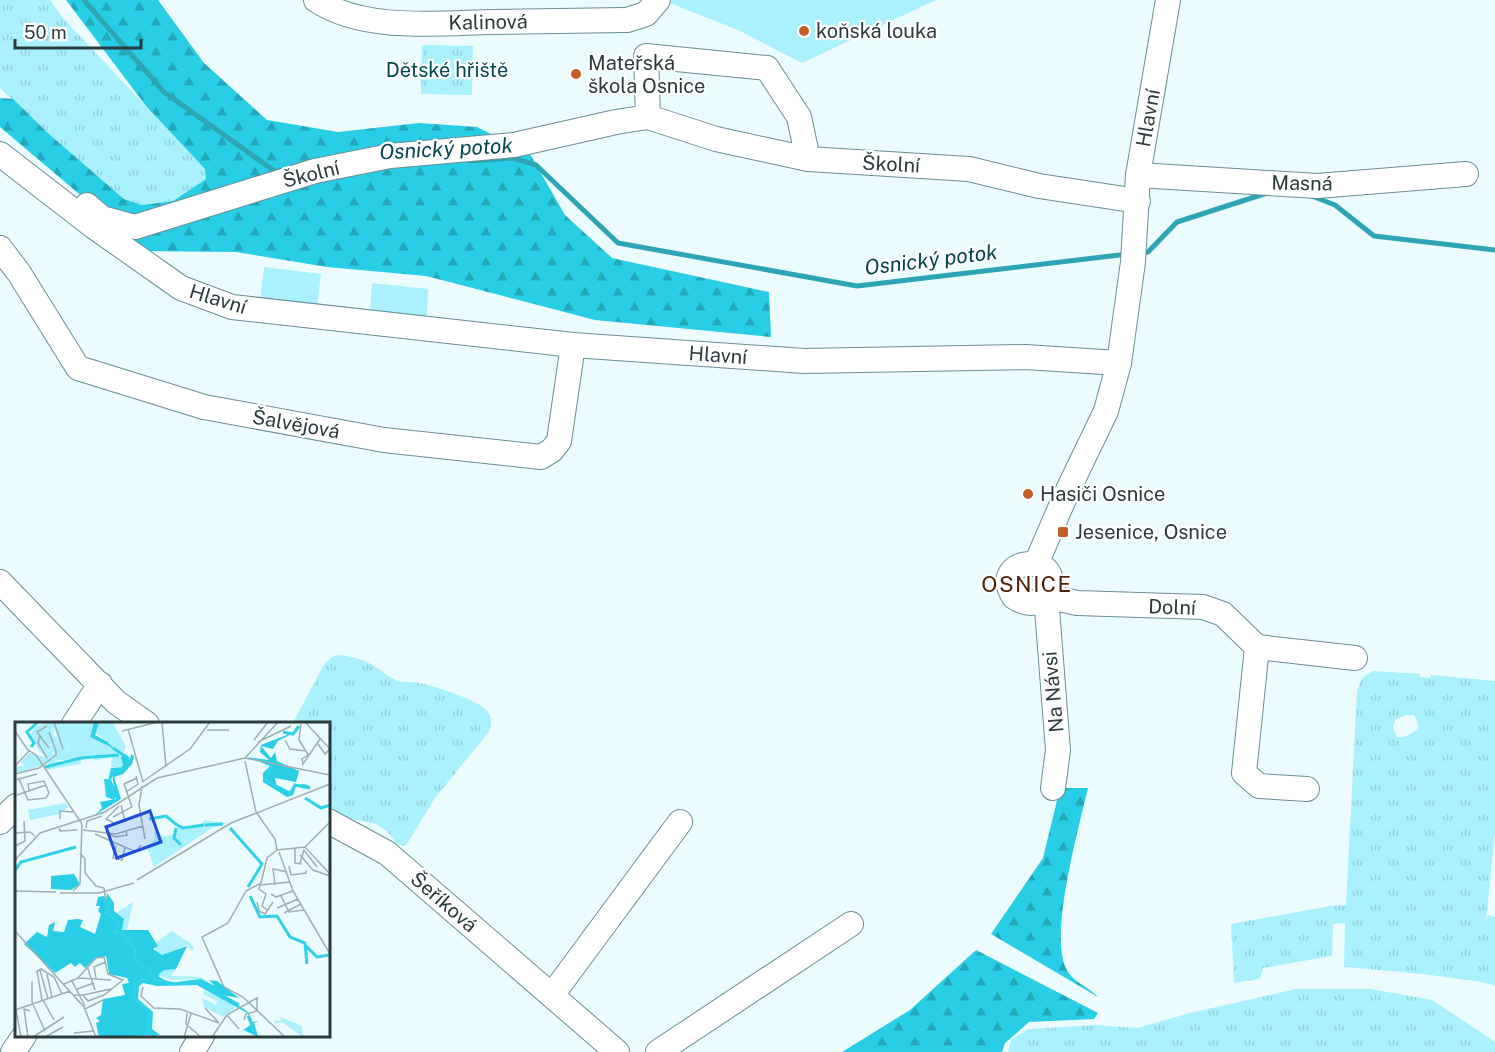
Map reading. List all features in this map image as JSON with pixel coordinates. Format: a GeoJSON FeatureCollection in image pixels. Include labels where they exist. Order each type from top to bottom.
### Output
{"type":"FeatureCollection","features":[{"type":"Feature","properties":{"kind":"street","name":"Kalinová"},"geometry":{"type":"LineString","coordinates":[[316,0],[327,7],[366,19],[408,24],[627,20],[646,14],[658,0]]}},
{"type":"Feature","properties":{"kind":"street","name":"Hlavní"},"geometry":{"type":"LineString","coordinates":[[0,153],[93,226],[181,288],[232,308],[573,345],[804,361],[1025,357],[1119,363],[1134,252],[1138,175],[1168,0]]}},
{"type":"Feature","properties":{"kind":"street"},"geometry":{"type":"LineString","coordinates":[[648,117],[646,56],[767,68],[799,117],[808,159]]}},
{"type":"Feature","properties":{"kind":"street","name":"Školní"},"geometry":{"type":"LineString","coordinates":[[0,153],[27,159],[102,218],[135,227],[315,171],[390,156],[514,145],[648,117],[716,139],[808,159],[969,169],[1039,186],[1138,201]]}},
{"type":"Feature","properties":{"kind":"street","name":"Masná"},"geometry":{"type":"LineString","coordinates":[[1138,175],[1317,186],[1466,174]]}},
{"type":"Feature","properties":{"kind":"street","name":"Šalvějová"},"geometry":{"type":"LineString","coordinates":[[0,248],[19,273],[78,368],[204,408],[384,440],[541,457],[552,450],[559,441],[573,345]]}},
{"type":"Feature","properties":{"kind":"street"},"geometry":{"type":"LineString","coordinates":[[1046,596],[1041,601],[1027,603],[1014,597],[1010,577],[1013,571],[1023,564],[1036,564],[1106,411],[1119,363]]}},
{"type":"Feature","properties":{"kind":"street","name":"Na Návsi"},"geometry":{"type":"LineString","coordinates":[[1036,564],[1046,571],[1050,584],[1046,596],[1058,750],[1053,788]]}},
{"type":"Feature","properties":{"kind":"street"},"geometry":{"type":"LineString","coordinates":[[0,582],[117,702],[146,722]]}},
{"type":"Feature","properties":{"kind":"street","name":"Dolní"},"geometry":{"type":"LineString","coordinates":[[1046,596],[1077,603],[1203,607],[1223,614],[1257,647]]}},
{"type":"Feature","properties":{"kind":"street"},"geometry":{"type":"LineString","coordinates":[[1307,789],[1259,786],[1244,774],[1257,647],[1355,658]]}},
{"type":"Feature","properties":{"kind":"street"},"geometry":{"type":"LineString","coordinates":[[75,722],[100,684]]}},
{"type":"Feature","properties":{"kind":"street"},"geometry":{"type":"LineString","coordinates":[[0,822],[15,807]]}},
{"type":"Feature","properties":{"kind":"street"},"geometry":{"type":"LineString","coordinates":[[552,995],[680,822]]}},
{"type":"Feature","properties":{"kind":"street","name":"Šeříková"},"geometry":{"type":"LineString","coordinates":[[331,829],[387,853],[617,1052]]}},
{"type":"Feature","properties":{"kind":"street"},"geometry":{"type":"LineString","coordinates":[[658,1052],[852,924]]}},
{"type":"Feature","properties":{"kind":"street"},"geometry":{"type":"LineString","coordinates":[[14,1052],[23,1037]]}},
{"type":"Feature","properties":{"kind":"street"},"geometry":{"type":"LineString","coordinates":[[192,1052],[201,1037]]}},
{"type":"Feature","properties":{"kind":"green space"},"geometry":{"type":"Polygon","coordinates":[[[0,0],[50,0],[62,17],[205,169],[206,179],[173,201],[142,205],[124,199],[49,134],[0,88],[0,0]]]}},
{"type":"Feature","properties":{"kind":"green space"},"geometry":{"type":"Polygon","coordinates":[[[66,0],[158,0],[204,63],[267,120],[338,132],[419,123],[477,127],[530,154],[565,215],[612,258],[769,292],[771,337],[595,320],[426,276],[327,267],[236,252],[140,251],[85,199],[0,127],[0,98],[13,99],[49,134],[124,199],[142,205],[173,201],[206,179],[205,169],[146,106],[66,0]]]}},
{"type":"Feature","properties":{"kind":"green space","name":"koňská louka"},"geometry":{"type":"Polygon","coordinates":[[[668,0],[936,0],[802,63],[738,30],[667,2],[668,0]]]}},
{"type":"Feature","properties":{"kind":"green space","name":"Dětské hřiště"},"geometry":{"type":"Polygon","coordinates":[[[422,45],[473,46],[472,95],[421,94],[422,45]]]}},
{"type":"Feature","properties":{"kind":"green space"},"geometry":{"type":"Polygon","coordinates":[[[264,267],[321,274],[317,308],[260,302],[264,267]]]}},
{"type":"Feature","properties":{"kind":"green space"},"geometry":{"type":"Polygon","coordinates":[[[372,283],[428,289],[427,318],[370,314],[372,283]]]}},
{"type":"Feature","properties":{"kind":"green space"},"geometry":{"type":"Polygon","coordinates":[[[338,655],[365,661],[396,680],[416,682],[445,690],[475,702],[490,716],[491,725],[488,733],[435,798],[404,846],[397,844],[387,831],[376,824],[347,818],[330,810],[330,722],[293,722],[325,663],[338,655]]]}},
{"type":"Feature","properties":{"kind":"green space"},"geometry":{"type":"Polygon","coordinates":[[[1373,671],[1420,674],[1420,677],[1431,678],[1431,675],[1495,681],[1495,831],[1486,922],[1488,915],[1495,917],[1495,986],[1439,976],[1344,967],[1345,923],[1333,924],[1332,956],[1263,968],[1260,979],[1234,983],[1231,924],[1346,905],[1357,691],[1362,678],[1373,671]],[[1405,715],[1395,720],[1393,727],[1397,737],[1408,735],[1418,728],[1414,715],[1405,715]]]}},
{"type":"Feature","properties":{"kind":"green space"},"geometry":{"type":"Polygon","coordinates":[[[1060,788],[1088,788],[1063,904],[1061,950],[1065,966],[1071,976],[1098,997],[991,934],[1043,858],[1060,788]]]}},
{"type":"Feature","properties":{"kind":"green space"},"geometry":{"type":"Polygon","coordinates":[[[976,950],[1098,1013],[1094,1019],[1029,1022],[1005,1043],[1002,1052],[842,1052],[910,1010],[976,950]]]}},
{"type":"Feature","properties":{"kind":"green space"},"geometry":{"type":"Polygon","coordinates":[[[1296,989],[1371,989],[1432,1000],[1495,1042],[1495,1052],[1008,1052],[1011,1040],[1028,1029],[1097,1025],[1137,1028],[1190,1013],[1296,989]]]}},
{"type":"Feature","properties":{"kind":"waterway","name":"Osnický potok"},"geometry":{"type":"LineString","coordinates":[[84,0],[164,92],[280,175]]}},
{"type":"Feature","properties":{"kind":"waterway","name":"Osnický potok"},"geometry":{"type":"LineString","coordinates":[[470,161],[513,158],[536,165],[618,243],[857,286],[1128,254]]}},
{"type":"Feature","properties":{"kind":"waterway","name":"Osnický potok"},"geometry":{"type":"LineString","coordinates":[[1140,253],[1148,252],[1177,222],[1267,193]]}},
{"type":"Feature","properties":{"kind":"waterway","name":"Osnický potok"},"geometry":{"type":"LineString","coordinates":[[1312,196],[1335,205],[1374,236],[1495,250]]}},
{"type":"Feature","properties":{"kind":"place","name":"koňská louka"},"geometry":{"type":"Point","coordinates":[804,31]}},
{"type":"Feature","properties":{"kind":"place","name":"Mateřská škola Osnice"},"geometry":{"type":"Point","coordinates":[576,74]}},
{"type":"Feature","properties":{"kind":"place","name":"Hasiči Osnice"},"geometry":{"type":"Point","coordinates":[1028,494]}},
{"type":"Feature","properties":{"kind":"place","name":"Jesenice, Osnice"},"geometry":{"type":"Point","coordinates":[1063,532]}},
{"type":"Feature","properties":{"kind":"district","name":"OSNICE"},"geometry":{"type":"Point","coordinates":[1027,584]}}]}
